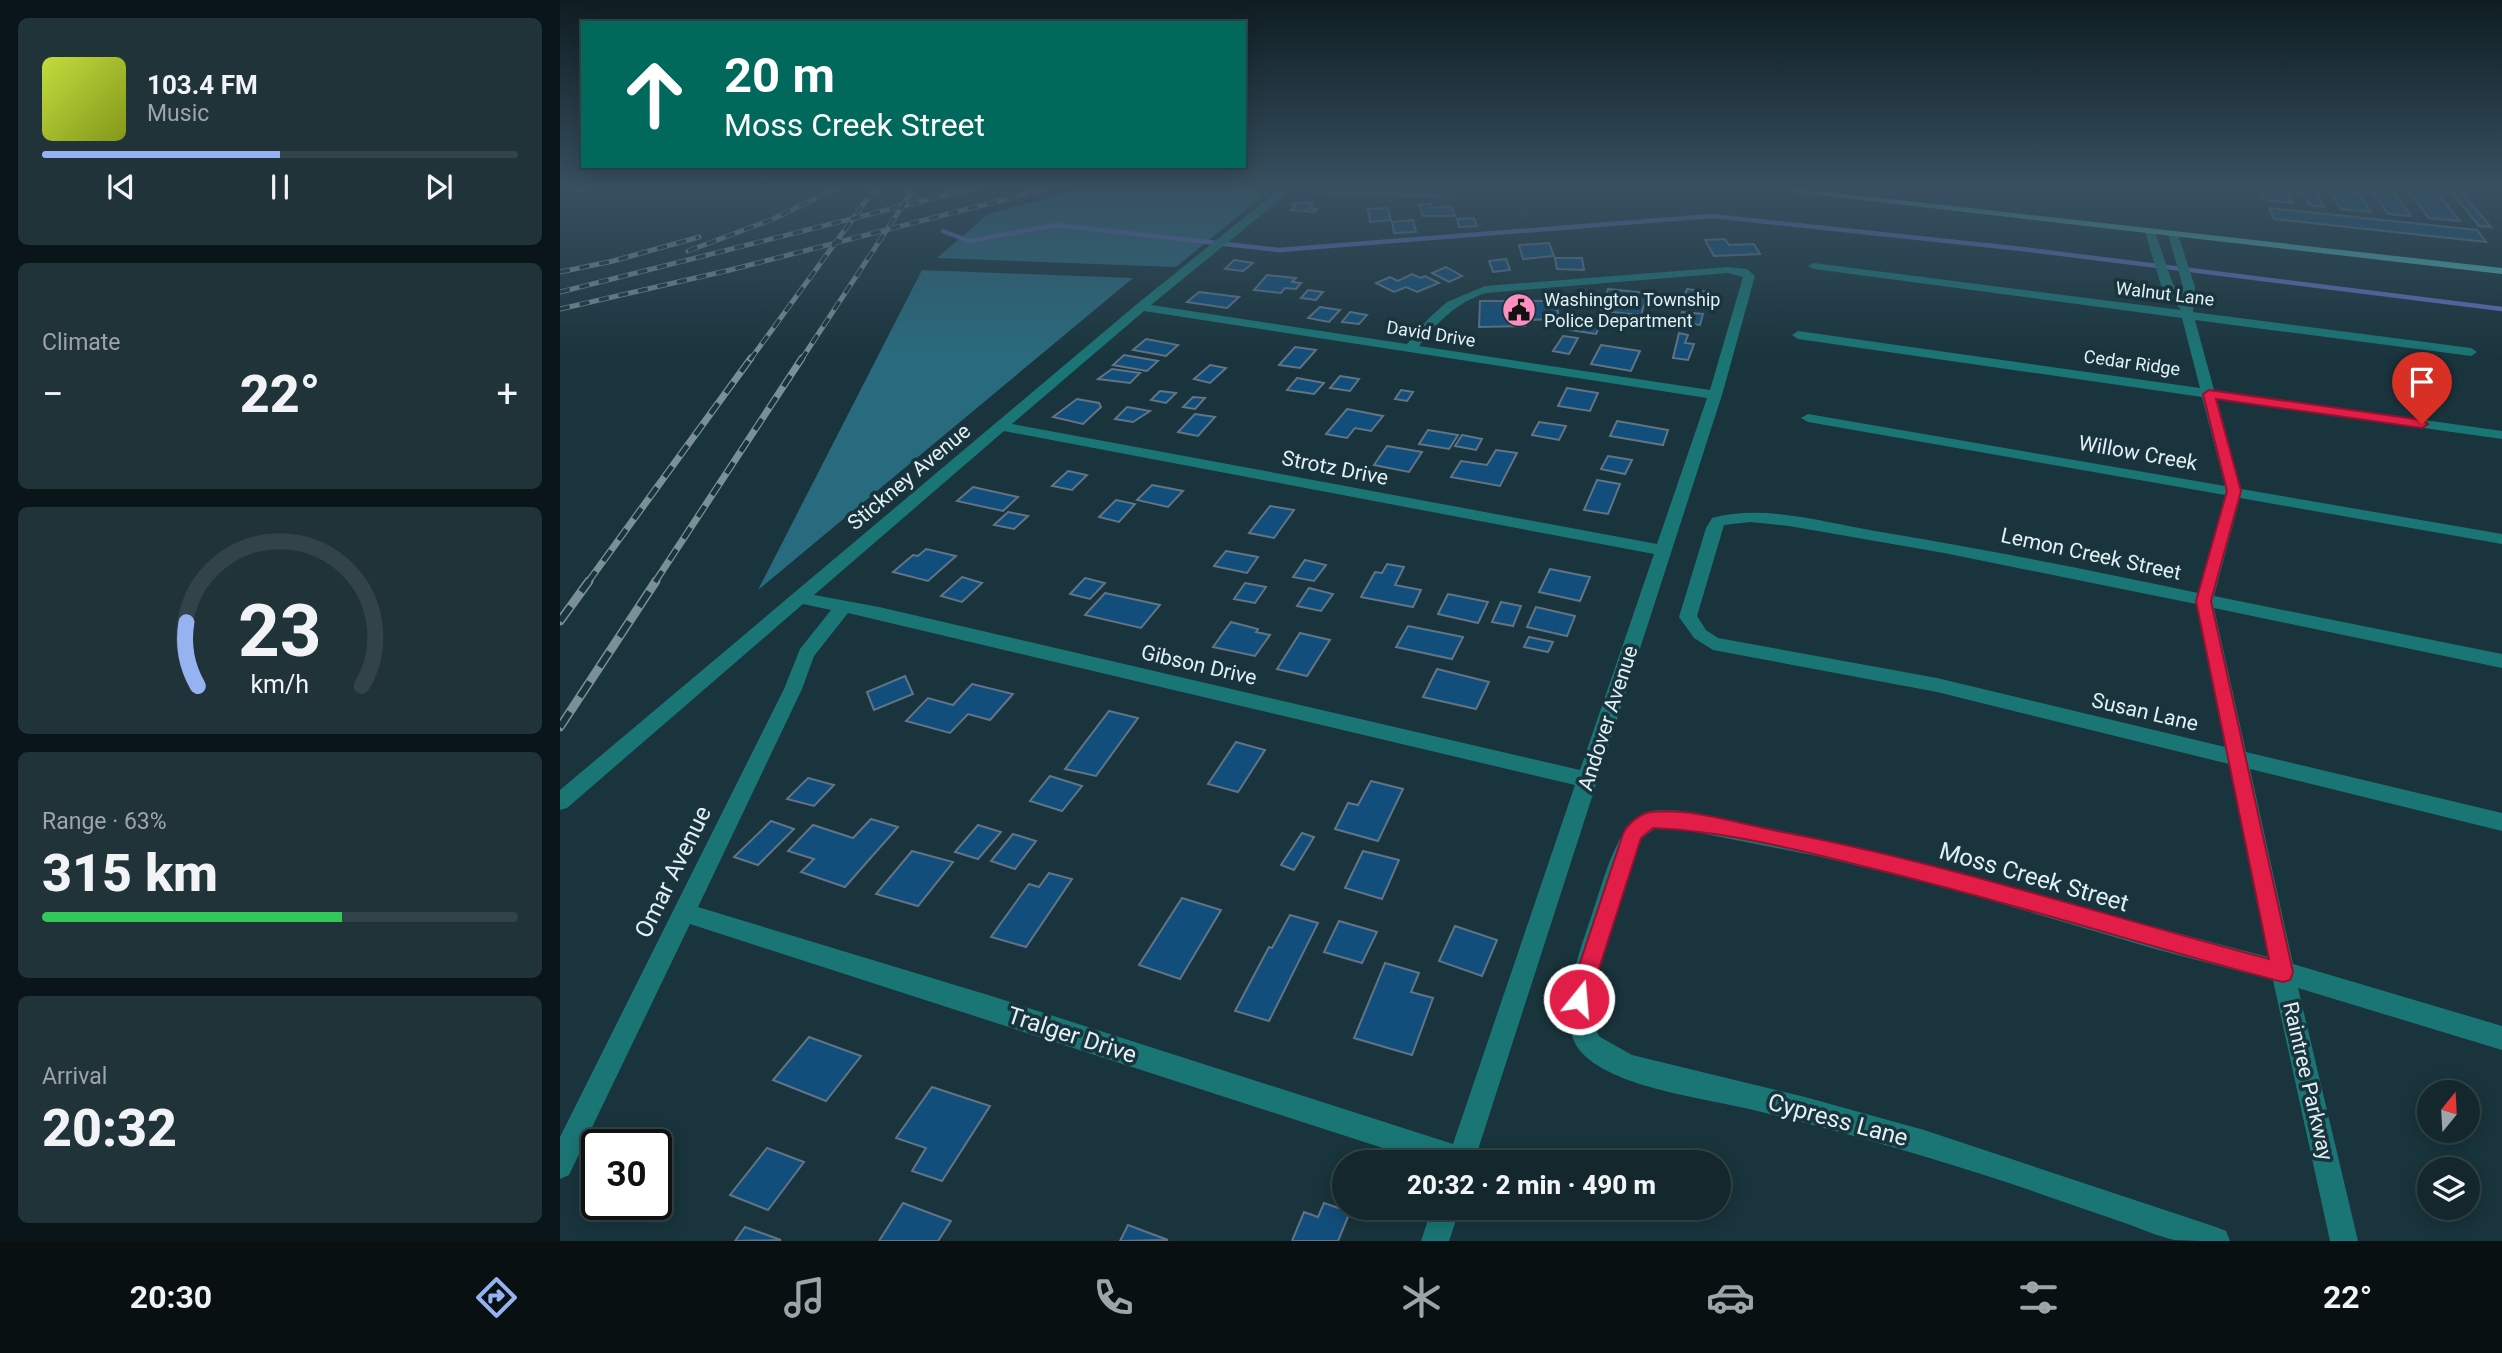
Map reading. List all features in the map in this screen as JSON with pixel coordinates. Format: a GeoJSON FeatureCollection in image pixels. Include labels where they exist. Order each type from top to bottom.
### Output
{"type":"FeatureCollection","features":[{"type":"Feature","properties":{"kind":"main road"},"geometry":{"type":"LineString","coordinates":[[2270,245],[2502,271]]}},
{"type":"Feature","properties":{"kind":"street","name":"Stickney Avenue"},"geometry":{"type":"LineString","coordinates":[[560,802],[1000,426],[1217,245]]}},
{"type":"Feature","properties":{"kind":"street","name":"Raintree Parkway"},"geometry":{"type":"LineString","coordinates":[[2154,245],[2168,285],[2187,311]]}},
{"type":"Feature","properties":{"kind":"street","name":"Raintree Parkway"},"geometry":{"type":"LineString","coordinates":[[2176,245],[2189,287],[2187,311],[2234,491],[2204,601],[2283,972],[2344,1241]]}},
{"type":"Feature","properties":{"kind":"street","name":"Walnut Lane"},"geometry":{"type":"LineString","coordinates":[[1814,266],[2187,311],[2471,352]]}},
{"type":"Feature","properties":{"kind":"street","name":"Andover Avenue"},"geometry":{"type":"LineString","coordinates":[[1410,349],[1440,311],[1460,299],[1485,290],[1728,270],[1748,274],[1749,279],[1715,395],[1465,1150]]}},
{"type":"Feature","properties":{"kind":"street","name":"David Drive"},"geometry":{"type":"LineString","coordinates":[[1141,307],[1715,395]]}},
{"type":"Feature","properties":{"kind":"street","name":"Cedar Ridge"},"geometry":{"type":"LineString","coordinates":[[1798,335],[2502,435]]}},
{"type":"Feature","properties":{"kind":"street","name":"Willow Creek"},"geometry":{"type":"LineString","coordinates":[[1808,418],[2502,539]]}},
{"type":"Feature","properties":{"kind":"street","name":"Strotz Drive"},"geometry":{"type":"LineString","coordinates":[[1000,426],[1663,550]]}},
{"type":"Feature","properties":{"kind":"street","name":"Lemon Creek Street"},"geometry":{"type":"LineString","coordinates":[[1775,655],[1713,644],[1700,634],[1688,617],[1702,563],[1718,521],[1732,516],[1792,523],[1981,554],[2502,661]]}},
{"type":"Feature","properties":{"kind":"street","name":"Gibson Drive"},"geometry":{"type":"LineString","coordinates":[[800,598],[879,613],[1587,780]]}},
{"type":"Feature","properties":{"kind":"street","name":"Omar Avenue"},"geometry":{"type":"LineString","coordinates":[[560,1166],[793,689],[806,654],[843,607]]}},
{"type":"Feature","properties":{"kind":"street","name":"Susan Lane"},"geometry":{"type":"LineString","coordinates":[[1775,655],[1937,685],[2502,822]]}},
{"type":"Feature","properties":{"kind":"street","name":"Moss Creek Street"},"geometry":{"type":"LineString","coordinates":[[1605,915],[1632,834],[1650,820],[1685,821],[1817,846],[1945,877],[2155,939],[2283,972],[2502,1038]]}},
{"type":"Feature","properties":{"kind":"street","name":"Tralger Drive"},"geometry":{"type":"LineString","coordinates":[[682,912],[988,1007],[1427,1150]]}},
{"type":"Feature","properties":{"kind":"street","name":"Cypress Lane"},"geometry":{"type":"LineString","coordinates":[[1605,915],[1579,999],[1582,1032],[1597,1052],[1635,1070],[1786,1104],[1945,1149],[2216,1241]]}},
{"type":"Feature","properties":{"kind":"street"},"geometry":{"type":"LineString","coordinates":[[1435,1241],[1442,1220]]}},
{"type":"Feature","properties":{"kind":"shaded area"},"geometry":{"type":"Polygon","coordinates":[[[952,245],[1203,245],[1176,267],[937,258],[952,245]]]}},
{"type":"Feature","properties":{"kind":"shaded area"},"geometry":{"type":"Polygon","coordinates":[[[922,270],[1133,278],[758,590],[922,270]]]}},
{"type":"Feature","properties":{"kind":"building"},"geometry":{"type":"Polygon","coordinates":[[[1519,245],[1550,245],[1554,256],[1523,259],[1519,245]]]}},
{"type":"Feature","properties":{"kind":"building"},"geometry":{"type":"Polygon","coordinates":[[[1708,245],[1755,245],[1760,254],[1714,256],[1708,245]]]}},
{"type":"Feature","properties":{"kind":"building"},"geometry":{"type":"Polygon","coordinates":[[[1555,258],[1582,258],[1584,270],[1557,269],[1555,258]]]}},
{"type":"Feature","properties":{"kind":"building"},"geometry":{"type":"Polygon","coordinates":[[[1506,259],[1510,270],[1493,272],[1489,261],[1506,259]]]}},
{"type":"Feature","properties":{"kind":"building"},"geometry":{"type":"Polygon","coordinates":[[[1234,260],[1253,263],[1243,271],[1225,269],[1234,260]]]}},
{"type":"Feature","properties":{"kind":"building"},"geometry":{"type":"Polygon","coordinates":[[[1446,267],[1462,276],[1449,282],[1432,273],[1446,267]]]}},
{"type":"Feature","properties":{"kind":"building"},"geometry":{"type":"Polygon","coordinates":[[[1412,274],[1420,278],[1425,276],[1439,283],[1417,292],[1406,287],[1394,292],[1376,283],[1390,277],[1398,281],[1412,274]]]}},
{"type":"Feature","properties":{"kind":"building"},"geometry":{"type":"Polygon","coordinates":[[[1267,275],[1296,278],[1292,282],[1301,283],[1296,289],[1285,288],[1281,293],[1254,290],[1267,275]]]}},
{"type":"Feature","properties":{"kind":"building"},"geometry":{"type":"Polygon","coordinates":[[[1608,289],[1648,293],[1641,315],[1601,311],[1608,289]]]}},
{"type":"Feature","properties":{"kind":"building"},"geometry":{"type":"Polygon","coordinates":[[[1687,289],[1711,292],[1705,308],[1664,303],[1667,295],[1684,297],[1687,289]]]}},
{"type":"Feature","properties":{"kind":"building"},"geometry":{"type":"Polygon","coordinates":[[[1308,290],[1323,292],[1316,300],[1301,298],[1308,290]]]}},
{"type":"Feature","properties":{"kind":"building"},"geometry":{"type":"Polygon","coordinates":[[[1199,292],[1239,297],[1227,308],[1187,302],[1199,292]]]}},
{"type":"Feature","properties":{"kind":"building","name":"Washington Township Police Department"},"geometry":{"type":"Polygon","coordinates":[[[1480,301],[1556,301],[1559,319],[1525,320],[1525,326],[1479,327],[1480,301]]]}},
{"type":"Feature","properties":{"kind":"building"},"geometry":{"type":"Polygon","coordinates":[[[1320,307],[1340,310],[1329,322],[1308,318],[1320,307]]]}},
{"type":"Feature","properties":{"kind":"building"},"geometry":{"type":"Polygon","coordinates":[[[1350,312],[1367,315],[1359,324],[1342,322],[1350,312]]]}},
{"type":"Feature","properties":{"kind":"building"},"geometry":{"type":"Polygon","coordinates":[[[1682,312],[1703,314],[1700,325],[1678,322],[1682,312]]]}},
{"type":"Feature","properties":{"kind":"building"},"geometry":{"type":"Polygon","coordinates":[[[1575,322],[1600,325],[1596,334],[1570,330],[1575,322]]]}},
{"type":"Feature","properties":{"kind":"building"},"geometry":{"type":"Polygon","coordinates":[[[1679,333],[1688,335],[1685,343],[1694,344],[1688,360],[1673,358],[1679,333]]]}},
{"type":"Feature","properties":{"kind":"building"},"geometry":{"type":"Polygon","coordinates":[[[1563,336],[1578,338],[1569,354],[1553,351],[1563,336]]]}},
{"type":"Feature","properties":{"kind":"building"},"geometry":{"type":"Polygon","coordinates":[[[1146,339],[1178,345],[1166,356],[1133,350],[1146,339]]]}},
{"type":"Feature","properties":{"kind":"building"},"geometry":{"type":"Polygon","coordinates":[[[1601,345],[1640,351],[1631,371],[1591,364],[1601,345]]]}},
{"type":"Feature","properties":{"kind":"building"},"geometry":{"type":"Polygon","coordinates":[[[1295,347],[1316,350],[1300,368],[1279,365],[1295,347]]]}},
{"type":"Feature","properties":{"kind":"building"},"geometry":{"type":"Polygon","coordinates":[[[1124,355],[1158,361],[1147,371],[1113,365],[1124,355]]]}},
{"type":"Feature","properties":{"kind":"building"},"geometry":{"type":"Polygon","coordinates":[[[1210,365],[1226,368],[1210,383],[1194,379],[1210,365]]]}},
{"type":"Feature","properties":{"kind":"building"},"geometry":{"type":"Polygon","coordinates":[[[1112,369],[1140,373],[1130,383],[1098,379],[1112,369]]]}},
{"type":"Feature","properties":{"kind":"building"},"geometry":{"type":"Polygon","coordinates":[[[1340,376],[1359,379],[1350,391],[1330,388],[1340,376]]]}},
{"type":"Feature","properties":{"kind":"building"},"geometry":{"type":"Polygon","coordinates":[[[1297,378],[1324,383],[1314,394],[1287,390],[1297,378]]]}},
{"type":"Feature","properties":{"kind":"building"},"geometry":{"type":"Polygon","coordinates":[[[1567,388],[1598,393],[1590,411],[1558,406],[1567,388]]]}},
{"type":"Feature","properties":{"kind":"building"},"geometry":{"type":"Polygon","coordinates":[[[1401,390],[1413,392],[1407,401],[1395,399],[1401,390]]]}},
{"type":"Feature","properties":{"kind":"building"},"geometry":{"type":"Polygon","coordinates":[[[1160,391],[1176,393],[1166,403],[1151,400],[1160,391]]]}},
{"type":"Feature","properties":{"kind":"building"},"geometry":{"type":"Polygon","coordinates":[[[1193,397],[1205,398],[1195,409],[1183,407],[1193,397]]]}},
{"type":"Feature","properties":{"kind":"building"},"geometry":{"type":"Polygon","coordinates":[[[1077,399],[1099,403],[1101,407],[1083,424],[1053,417],[1077,399]]]}},
{"type":"Feature","properties":{"kind":"building"},"geometry":{"type":"Polygon","coordinates":[[[1127,407],[1150,411],[1133,422],[1115,419],[1127,407]]]}},
{"type":"Feature","properties":{"kind":"building"},"geometry":{"type":"Polygon","coordinates":[[[1347,409],[1383,416],[1371,431],[1355,428],[1347,438],[1326,434],[1347,409]]]}},
{"type":"Feature","properties":{"kind":"building"},"geometry":{"type":"Polygon","coordinates":[[[1195,414],[1215,417],[1198,436],[1178,432],[1195,414]]]}},
{"type":"Feature","properties":{"kind":"building"},"geometry":{"type":"Polygon","coordinates":[[[1617,421],[1668,430],[1663,445],[1610,436],[1617,421]]]}},
{"type":"Feature","properties":{"kind":"building"},"geometry":{"type":"Polygon","coordinates":[[[1539,422],[1566,426],[1559,440],[1532,435],[1539,422]]]}},
{"type":"Feature","properties":{"kind":"building"},"geometry":{"type":"Polygon","coordinates":[[[1428,430],[1458,435],[1449,449],[1419,444],[1428,430]]]}},
{"type":"Feature","properties":{"kind":"building"},"geometry":{"type":"Polygon","coordinates":[[[1462,435],[1482,439],[1476,450],[1455,446],[1462,435]]]}},
{"type":"Feature","properties":{"kind":"building"},"geometry":{"type":"Polygon","coordinates":[[[1387,446],[1422,452],[1409,472],[1374,465],[1387,446]]]}},
{"type":"Feature","properties":{"kind":"building"},"geometry":{"type":"Polygon","coordinates":[[[1496,450],[1517,453],[1500,486],[1451,477],[1461,461],[1487,465],[1496,450]]]}},
{"type":"Feature","properties":{"kind":"building"},"geometry":{"type":"Polygon","coordinates":[[[1608,456],[1632,460],[1625,474],[1601,469],[1608,456]]]}},
{"type":"Feature","properties":{"kind":"building"},"geometry":{"type":"Polygon","coordinates":[[[1068,471],[1087,475],[1072,490],[1052,486],[1068,471]]]}},
{"type":"Feature","properties":{"kind":"building"},"geometry":{"type":"Polygon","coordinates":[[[1597,480],[1620,484],[1608,514],[1584,510],[1597,480]]]}},
{"type":"Feature","properties":{"kind":"building"},"geometry":{"type":"Polygon","coordinates":[[[1152,485],[1183,491],[1168,507],[1137,500],[1152,485]]]}},
{"type":"Feature","properties":{"kind":"building"},"geometry":{"type":"Polygon","coordinates":[[[973,487],[1018,497],[1003,511],[957,501],[973,487]]]}},
{"type":"Feature","properties":{"kind":"building"},"geometry":{"type":"Polygon","coordinates":[[[1116,500],[1135,504],[1119,522],[1099,517],[1116,500]]]}},
{"type":"Feature","properties":{"kind":"building"},"geometry":{"type":"Polygon","coordinates":[[[1270,506],[1294,510],[1274,538],[1249,533],[1270,506]]]}},
{"type":"Feature","properties":{"kind":"building"},"geometry":{"type":"Polygon","coordinates":[[[1008,512],[1028,516],[1014,529],[994,525],[1008,512]]]}},
{"type":"Feature","properties":{"kind":"building"},"geometry":{"type":"Polygon","coordinates":[[[926,549],[956,556],[928,581],[893,572],[913,555],[918,556],[926,549]]]}},
{"type":"Feature","properties":{"kind":"building"},"geometry":{"type":"Polygon","coordinates":[[[1226,551],[1258,557],[1247,573],[1214,566],[1226,551]]]}},
{"type":"Feature","properties":{"kind":"building"},"geometry":{"type":"Polygon","coordinates":[[[1305,560],[1326,565],[1314,581],[1293,577],[1305,560]]]}},
{"type":"Feature","properties":{"kind":"building"},"geometry":{"type":"Polygon","coordinates":[[[1387,564],[1404,567],[1395,585],[1421,590],[1413,607],[1361,597],[1375,572],[1382,573],[1387,564]]]}},
{"type":"Feature","properties":{"kind":"building"},"geometry":{"type":"Polygon","coordinates":[[[1550,569],[1590,577],[1580,601],[1539,592],[1550,569]]]}},
{"type":"Feature","properties":{"kind":"building"},"geometry":{"type":"Polygon","coordinates":[[[962,577],[982,583],[962,602],[941,596],[962,577]]]}},
{"type":"Feature","properties":{"kind":"building"},"geometry":{"type":"Polygon","coordinates":[[[1085,578],[1105,583],[1090,599],[1070,594],[1085,578]]]}},
{"type":"Feature","properties":{"kind":"building"},"geometry":{"type":"Polygon","coordinates":[[[1245,583],[1266,587],[1255,603],[1234,599],[1245,583]]]}},
{"type":"Feature","properties":{"kind":"building"},"geometry":{"type":"Polygon","coordinates":[[[1309,588],[1333,594],[1321,611],[1297,606],[1309,588]]]}},
{"type":"Feature","properties":{"kind":"building"},"geometry":{"type":"Polygon","coordinates":[[[1105,593],[1160,605],[1141,628],[1085,615],[1105,593]]]}},
{"type":"Feature","properties":{"kind":"building"},"geometry":{"type":"Polygon","coordinates":[[[1448,594],[1488,602],[1478,623],[1438,614],[1448,594]]]}},
{"type":"Feature","properties":{"kind":"building"},"geometry":{"type":"Polygon","coordinates":[[[1501,602],[1521,606],[1513,626],[1492,622],[1501,602]]]}},
{"type":"Feature","properties":{"kind":"building"},"geometry":{"type":"Polygon","coordinates":[[[1536,607],[1575,616],[1567,636],[1527,627],[1536,607]]]}},
{"type":"Feature","properties":{"kind":"building"},"geometry":{"type":"Polygon","coordinates":[[[1231,622],[1270,635],[1255,656],[1213,647],[1231,622]]]}},
{"type":"Feature","properties":{"kind":"building"},"geometry":{"type":"Polygon","coordinates":[[[1408,626],[1463,637],[1452,659],[1396,647],[1408,626]]]}},
{"type":"Feature","properties":{"kind":"building"},"geometry":{"type":"Polygon","coordinates":[[[1300,633],[1330,640],[1307,676],[1277,669],[1300,633]]]}},
{"type":"Feature","properties":{"kind":"building"},"geometry":{"type":"Polygon","coordinates":[[[1529,637],[1553,642],[1548,652],[1524,647],[1529,637]]]}},
{"type":"Feature","properties":{"kind":"building"},"geometry":{"type":"Polygon","coordinates":[[[1437,669],[1489,682],[1476,709],[1423,697],[1437,669]]]}},
{"type":"Feature","properties":{"kind":"building"},"geometry":{"type":"Polygon","coordinates":[[[905,676],[913,694],[874,710],[867,692],[905,676]]]}},
{"type":"Feature","properties":{"kind":"building"},"geometry":{"type":"Polygon","coordinates":[[[972,684],[1013,694],[990,720],[968,714],[950,733],[906,721],[928,698],[953,705],[972,684]]]}},
{"type":"Feature","properties":{"kind":"building"},"geometry":{"type":"Polygon","coordinates":[[[1109,711],[1138,718],[1096,776],[1065,769],[1109,711]]]}},
{"type":"Feature","properties":{"kind":"building"},"geometry":{"type":"Polygon","coordinates":[[[1236,742],[1265,750],[1238,792],[1208,784],[1236,742]]]}},
{"type":"Feature","properties":{"kind":"building"},"geometry":{"type":"Polygon","coordinates":[[[1050,776],[1082,786],[1062,811],[1030,801],[1050,776]]]}},
{"type":"Feature","properties":{"kind":"building"},"geometry":{"type":"Polygon","coordinates":[[[808,778],[834,785],[814,806],[787,799],[808,778]]]}},
{"type":"Feature","properties":{"kind":"building"},"geometry":{"type":"Polygon","coordinates":[[[1371,781],[1403,789],[1378,841],[1335,829],[1348,803],[1358,805],[1371,781]]]}},
{"type":"Feature","properties":{"kind":"building"},"geometry":{"type":"Polygon","coordinates":[[[871,819],[898,827],[845,887],[801,872],[814,859],[788,851],[813,825],[853,838],[871,819]]]}},
{"type":"Feature","properties":{"kind":"building"},"geometry":{"type":"Polygon","coordinates":[[[771,821],[794,829],[758,865],[734,857],[771,821]]]}},
{"type":"Feature","properties":{"kind":"building"},"geometry":{"type":"Polygon","coordinates":[[[978,825],[1001,832],[978,859],[955,852],[978,825]]]}},
{"type":"Feature","properties":{"kind":"building"},"geometry":{"type":"Polygon","coordinates":[[[1302,833],[1314,837],[1294,870],[1281,865],[1302,833]]]}},
{"type":"Feature","properties":{"kind":"building"},"geometry":{"type":"Polygon","coordinates":[[[1013,834],[1036,841],[1015,869],[991,861],[1013,834]]]}},
{"type":"Feature","properties":{"kind":"building"},"geometry":{"type":"Polygon","coordinates":[[[912,851],[953,862],[918,906],[876,894],[912,851]]]}},
{"type":"Feature","properties":{"kind":"building"},"geometry":{"type":"Polygon","coordinates":[[[1363,851],[1399,860],[1382,899],[1345,888],[1363,851]]]}},
{"type":"Feature","properties":{"kind":"building"},"geometry":{"type":"Polygon","coordinates":[[[1049,873],[1072,879],[1026,947],[991,937],[1029,884],[1039,887],[1049,873]]]}},
{"type":"Feature","properties":{"kind":"building"},"geometry":{"type":"Polygon","coordinates":[[[1182,898],[1221,910],[1180,979],[1139,965],[1182,898]]]}},
{"type":"Feature","properties":{"kind":"building"},"geometry":{"type":"Polygon","coordinates":[[[1290,915],[1318,923],[1269,1021],[1235,1011],[1269,947],[1272,948],[1290,915]]]}},
{"type":"Feature","properties":{"kind":"building"},"geometry":{"type":"Polygon","coordinates":[[[1339,921],[1377,932],[1362,963],[1324,952],[1339,921]]]}},
{"type":"Feature","properties":{"kind":"building"},"geometry":{"type":"Polygon","coordinates":[[[1455,926],[1497,940],[1482,976],[1439,961],[1455,926]]]}},
{"type":"Feature","properties":{"kind":"building"},"geometry":{"type":"Polygon","coordinates":[[[1385,963],[1419,973],[1411,992],[1433,998],[1412,1055],[1354,1038],[1385,963]]]}},
{"type":"Feature","properties":{"kind":"building"},"geometry":{"type":"Polygon","coordinates":[[[809,1037],[861,1056],[826,1101],[773,1080],[809,1037]]]}},
{"type":"Feature","properties":{"kind":"building"},"geometry":{"type":"Polygon","coordinates":[[[932,1087],[990,1106],[942,1181],[912,1171],[926,1148],[896,1138],[932,1087]]]}},
{"type":"Feature","properties":{"kind":"building"},"geometry":{"type":"Polygon","coordinates":[[[767,1148],[804,1162],[768,1210],[730,1195],[767,1148]]]}},
{"type":"Feature","properties":{"kind":"building"},"geometry":{"type":"Polygon","coordinates":[[[903,1203],[951,1221],[938,1241],[879,1241],[903,1203]]]}},
{"type":"Feature","properties":{"kind":"building"},"geometry":{"type":"Polygon","coordinates":[[[1324,1203],[1332,1206],[1332,1220],[1347,1220],[1338,1241],[1292,1241],[1304,1212],[1318,1217],[1324,1203]]]}},
{"type":"Feature","properties":{"kind":"building"},"geometry":{"type":"Polygon","coordinates":[[[1128,1225],[1168,1240],[1120,1241],[1128,1225]]]}},
{"type":"Feature","properties":{"kind":"building"},"geometry":{"type":"Polygon","coordinates":[[[745,1227],[781,1240],[735,1241],[745,1227]]]}},
{"type":"Feature","properties":{"kind":"waterway"},"geometry":{"type":"LineString","coordinates":[[1234,245],[1279,250],[1344,245]]}},
{"type":"Feature","properties":{"kind":"waterway"},"geometry":{"type":"LineString","coordinates":[[1984,245],[2502,309]]}},
{"type":"Feature","properties":{"kind":"railway"},"geometry":{"type":"LineString","coordinates":[[560,272],[671,245]]}},
{"type":"Feature","properties":{"kind":"railway"},"geometry":{"type":"LineString","coordinates":[[688,251],[704,245]]}},
{"type":"Feature","properties":{"kind":"railway"},"geometry":{"type":"LineString","coordinates":[[560,292],[747,245]]}},
{"type":"Feature","properties":{"kind":"railway"},"geometry":{"type":"LineString","coordinates":[[560,309],[828,245]]}},
{"type":"Feature","properties":{"kind":"railway"},"geometry":{"type":"LineString","coordinates":[[750,360],[834,245]]}},
{"type":"Feature","properties":{"kind":"railway"},"geometry":{"type":"LineString","coordinates":[[801,360],[877,245]]}},
{"type":"Feature","properties":{"kind":"railway"},"geometry":{"type":"LineString","coordinates":[[588,582],[751,358]]}},
{"type":"Feature","properties":{"kind":"railway"},"geometry":{"type":"LineString","coordinates":[[655,582],[802,358]]}},
{"type":"Feature","properties":{"kind":"railway"},"geometry":{"type":"LineString","coordinates":[[560,621],[589,581]]}},
{"type":"Feature","properties":{"kind":"railway"},"geometry":{"type":"LineString","coordinates":[[560,727],[656,581]]}},
{"type":"Feature","properties":{"kind":"place","name":"Washington Township Police Department"},"geometry":{"type":"Point","coordinates":[1519,310]}},
{"type":"Feature","properties":{"kind":"route"},"geometry":{"type":"LineString","coordinates":[[1579,999],[1632,834],[1650,820],[1685,821],[1817,846],[1945,877],[2155,939],[2283,972],[2204,601],[2234,491],[2209,394],[2422,424]]}}]}
